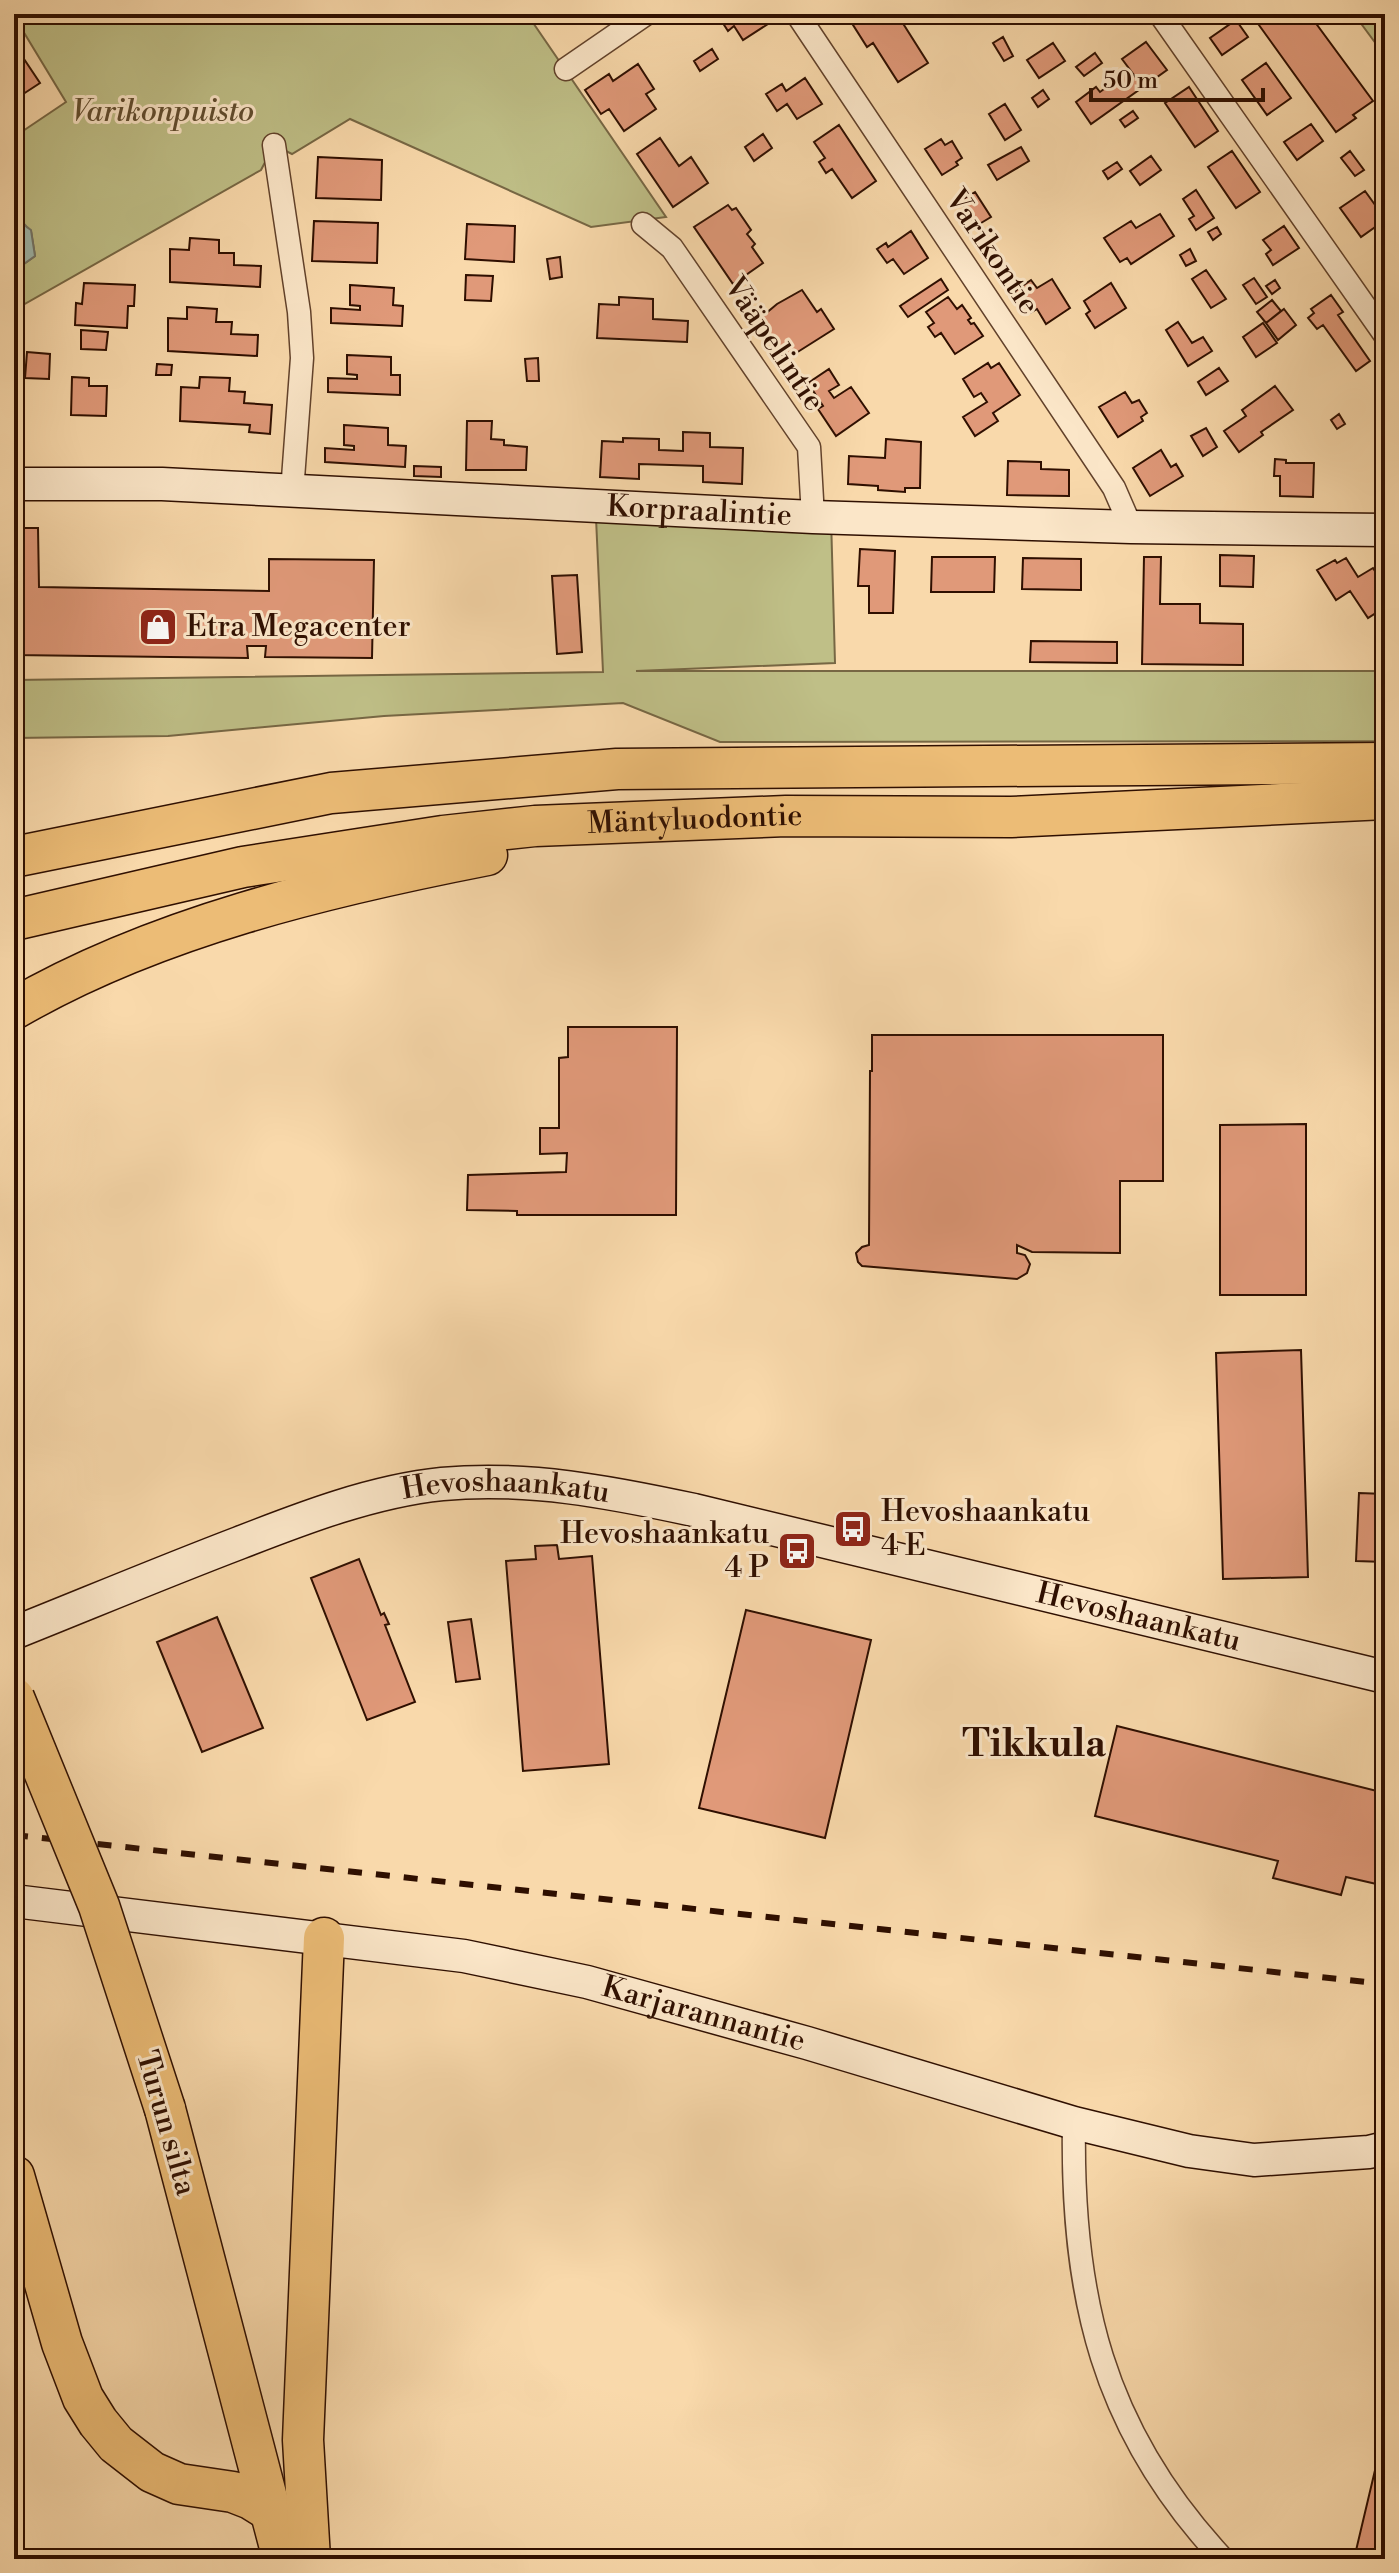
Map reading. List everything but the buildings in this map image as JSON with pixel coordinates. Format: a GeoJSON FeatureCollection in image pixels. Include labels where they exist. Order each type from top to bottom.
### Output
{"type":"FeatureCollection","features":[{"type":"Feature","properties":{"kind":"highway","name":"Mäntyluodontie"},"geometry":{"type":"LineString","coordinates":[[14,857],[331,793],[617,769],[1385,763]]}},
{"type":"Feature","properties":{"kind":"highway","name":"Mäntyluodontie"},"geometry":{"type":"LineString","coordinates":[[14,920],[243,867],[443,836],[591,823],[786,816],[1011,817],[1380,801]]}},
{"type":"Feature","properties":{"kind":"highway"},"geometry":{"type":"LineString","coordinates":[[14,1009],[52,987],[138,949],[265,907],[442,864],[569,839],[591,823]]}},
{"type":"Feature","properties":{"kind":"highway","name":"Turun silta"},"geometry":{"type":"LineString","coordinates":[[14,1698],[99,1906],[165,2109],[283,2559]]}},
{"type":"Feature","properties":{"kind":"highway"},"geometry":{"type":"LineString","coordinates":[[310,2559],[303,2440],[324,1938]]}},
{"type":"Feature","properties":{"kind":"highway"},"geometry":{"type":"LineString","coordinates":[[14,2176],[62,2343],[83,2398],[98,2422],[116,2444],[152,2472],[179,2484],[233,2492],[270,2511]]}},
{"type":"Feature","properties":{"kind":"street"},"geometry":{"type":"LineString","coordinates":[[566,69],[646,14]]}},
{"type":"Feature","properties":{"kind":"street","name":"Varikontie"},"geometry":{"type":"LineString","coordinates":[[797,14],[1114,488],[1131,527]]}},
{"type":"Feature","properties":{"kind":"street"},"geometry":{"type":"LineString","coordinates":[[1160,14],[1385,335]]}},
{"type":"Feature","properties":{"kind":"street"},"geometry":{"type":"LineString","coordinates":[[274,145],[301,342],[292,492]]}},
{"type":"Feature","properties":{"kind":"street","name":"Vääpelintie"},"geometry":{"type":"LineString","coordinates":[[643,224],[672,248],[809,447],[813,517]]}},
{"type":"Feature","properties":{"kind":"street","name":"Korpraalintie"},"geometry":{"type":"LineString","coordinates":[[14,484],[162,484],[813,517],[1131,527],[1385,530]]}},
{"type":"Feature","properties":{"kind":"street","name":"Hevoshaankatu"},"geometry":{"type":"LineString","coordinates":[[14,1633],[227,1547],[338,1507],[439,1485],[546,1483],[694,1510],[1385,1677]]}},
{"type":"Feature","properties":{"kind":"street","name":"Karjarannantie"},"geometry":{"type":"LineString","coordinates":[[14,1901],[464,1956],[587,1982],[807,2043],[1074,2123],[1189,2151],[1254,2160],[1369,2152],[1385,2148]]}},
{"type":"Feature","properties":{"kind":"street"},"geometry":{"type":"LineString","coordinates":[[1074,2123],[1073,2170],[1078,2240],[1097,2346],[1130,2429],[1164,2487],[1223,2559]]}},
{"type":"Feature","properties":{"kind":"green space","name":"Varikonpuisto"},"geometry":{"type":"Polygon","coordinates":[[[39,14],[527,14],[666,217],[591,227],[350,119],[292,154],[274,145],[261,170],[14,310],[14,271],[35,256],[31,231],[20,219],[18,194],[14,193],[14,137],[66,102],[20,26],[39,14]]]}},
{"type":"Feature","properties":{"kind":"green space"},"geometry":{"type":"Polygon","coordinates":[[[1354,14],[1385,14],[1385,56],[1354,14]]]}},
{"type":"Feature","properties":{"kind":"green space"},"geometry":{"type":"Polygon","coordinates":[[[831,517],[835,663],[636,671],[1385,671],[1385,741],[720,742],[623,703],[384,716],[168,736],[14,738],[14,680],[603,672],[596,518],[831,517]]]}},
{"type":"Feature","properties":{"kind":"shaded area"},"geometry":{"type":"Polygon","coordinates":[[[14,193],[18,194],[20,219],[31,230],[35,256],[14,271],[14,193]]]}},
{"type":"Feature","properties":{"kind":"railway"},"geometry":{"type":"LineString","coordinates":[[14,1835],[1385,1984]]}},
{"type":"Feature","properties":{"kind":"place","name":"Etra Megacenter"},"geometry":{"type":"Point","coordinates":[158,627]}},
{"type":"Feature","properties":{"kind":"place","name":"Hevoshaankatu 4 E"},"geometry":{"type":"Point","coordinates":[853,1529]}},
{"type":"Feature","properties":{"kind":"place","name":"Hevoshaankatu 4 P"},"geometry":{"type":"Point","coordinates":[797,1551]}},
{"type":"Feature","properties":{"kind":"district","name":"Tikkula"},"geometry":{"type":"Point","coordinates":[1034,1744]}}]}
